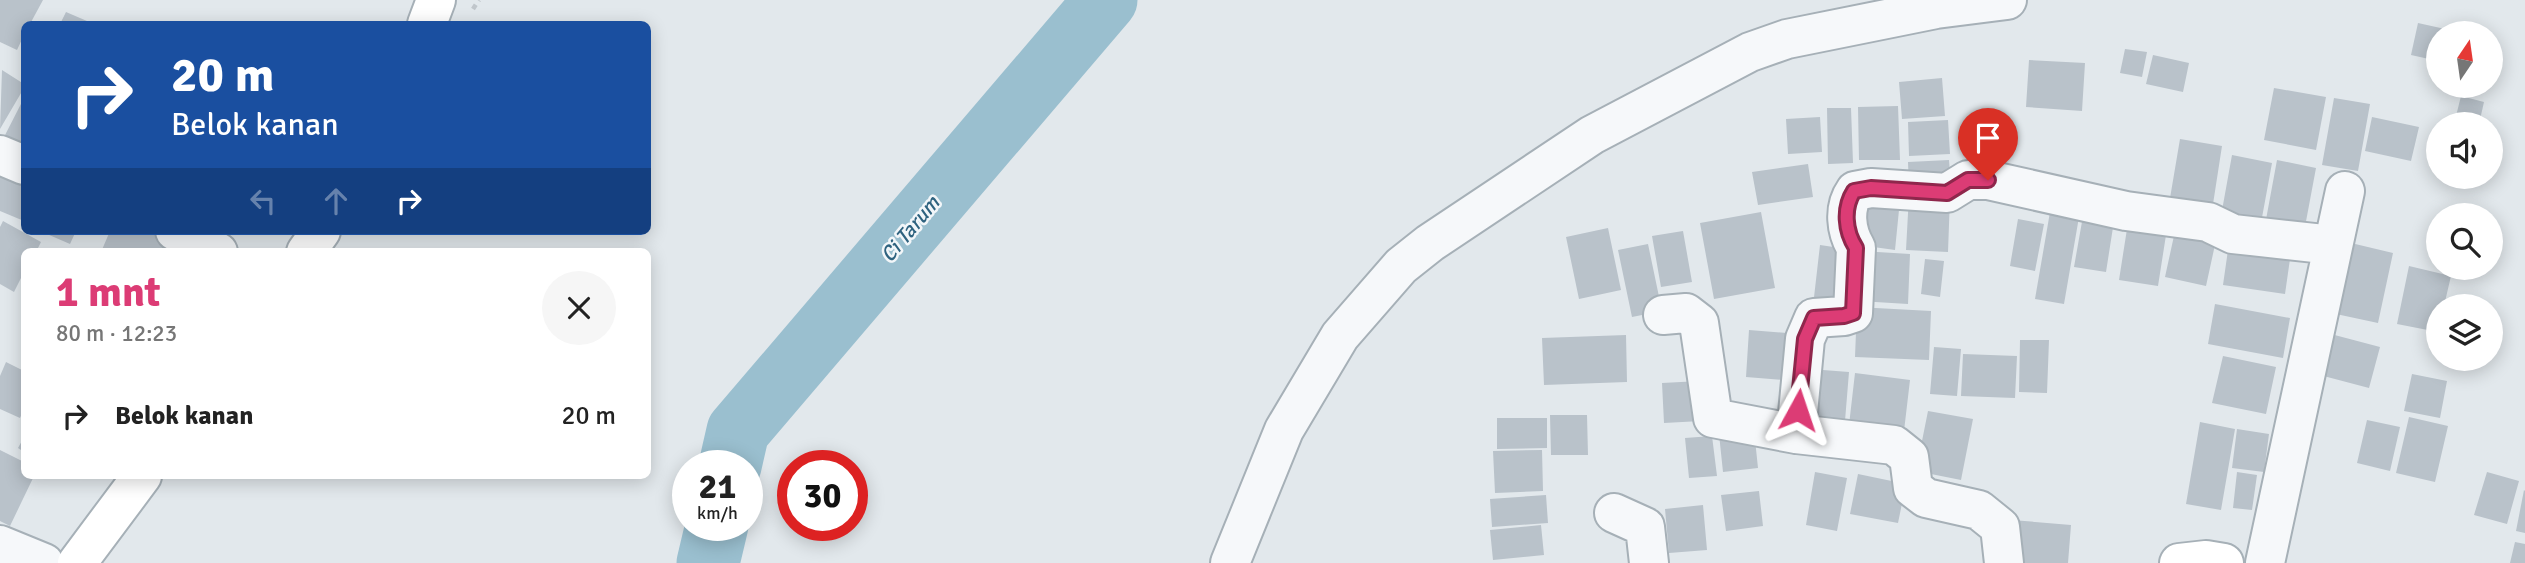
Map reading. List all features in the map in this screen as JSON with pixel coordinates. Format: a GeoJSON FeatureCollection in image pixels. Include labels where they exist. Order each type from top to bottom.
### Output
{"type":"FeatureCollection","features":[{"type":"Feature","properties":{"kind":"main road"},"geometry":{"type":"LineString","coordinates":[[428,21],[436,0]]}},
{"type":"Feature","properties":{"kind":"main road"},"geometry":{"type":"LineString","coordinates":[[77,563],[140,479]]}},
{"type":"Feature","properties":{"kind":"main road"},"geometry":{"type":"LineString","coordinates":[[2179,563],[2224,563]]}},
{"type":"Feature","properties":{"kind":"street"},"geometry":{"type":"LineString","coordinates":[[1230,563],[1284,430],[1340,336],[1401,266],[1430,243],[1592,135],[1750,52],[1787,39],[1936,9],[2007,0]]}},
{"type":"Feature","properties":{"kind":"street"},"geometry":{"type":"LineString","coordinates":[[0,155],[21,164]]}},
{"type":"Feature","properties":{"kind":"street"},"geometry":{"type":"LineString","coordinates":[[1796,434],[1805,339],[1814,318],[1853,313],[1856,248],[1847,224],[1847,202],[1854,191],[1871,188],[1947,193],[1968,180],[1988,180],[2126,211],[2208,222],[2233,234],[2333,245]]}},
{"type":"Feature","properties":{"kind":"street"},"geometry":{"type":"LineString","coordinates":[[2264,563],[2345,191]]}},
{"type":"Feature","properties":{"kind":"street"},"geometry":{"type":"LineString","coordinates":[[183,235],[210,248]]}},
{"type":"Feature","properties":{"kind":"street"},"geometry":{"type":"LineString","coordinates":[[1663,315],[1686,313],[1699,323],[1713,418],[1796,434],[1894,445],[1909,457],[1913,488],[1926,498],[1979,510],[2000,527],[2004,563]]}},
{"type":"Feature","properties":{"kind":"street"},"geometry":{"type":"LineString","coordinates":[[1614,513],[1645,527],[1648,563]]}},
{"type":"Feature","properties":{"kind":"street"},"geometry":{"type":"LineString","coordinates":[[0,545],[44,563]]}},
{"type":"Feature","properties":{"kind":"building"},"geometry":{"type":"Polygon","coordinates":[[[0,0],[43,0],[32,21],[21,21],[21,41],[17,50],[0,42],[0,0]]]}},
{"type":"Feature","properties":{"kind":"building"},"geometry":{"type":"Polygon","coordinates":[[[66,12],[87,21],[62,21],[66,12]]]}},
{"type":"Feature","properties":{"kind":"building"},"geometry":{"type":"Polygon","coordinates":[[[2418,23],[2426,25],[2426,58],[2411,55],[2418,23]]]}},
{"type":"Feature","properties":{"kind":"building"},"geometry":{"type":"Polygon","coordinates":[[[2125,49],[2147,52],[2142,77],[2120,73],[2125,49]]]}},
{"type":"Feature","properties":{"kind":"building"},"geometry":{"type":"Polygon","coordinates":[[[2153,55],[2189,63],[2183,92],[2146,84],[2153,55]]]}},
{"type":"Feature","properties":{"kind":"building"},"geometry":{"type":"Polygon","coordinates":[[[2029,60],[2085,63],[2082,111],[2026,107],[2029,60]]]}},
{"type":"Feature","properties":{"kind":"building"},"geometry":{"type":"Polygon","coordinates":[[[2,70],[21,82],[21,93],[0,129],[2,70]]]}},
{"type":"Feature","properties":{"kind":"building"},"geometry":{"type":"Polygon","coordinates":[[[1942,78],[1945,116],[1902,119],[1899,82],[1942,78]]]}},
{"type":"Feature","properties":{"kind":"building"},"geometry":{"type":"Polygon","coordinates":[[[2274,88],[2326,97],[2316,150],[2264,140],[2274,88]]]}},
{"type":"Feature","properties":{"kind":"building"},"geometry":{"type":"Polygon","coordinates":[[[2334,98],[2370,104],[2358,171],[2322,165],[2334,98]]]}},
{"type":"Feature","properties":{"kind":"building"},"geometry":{"type":"Polygon","coordinates":[[[2460,98],[2484,102],[2482,112],[2457,112],[2460,98]]]}},
{"type":"Feature","properties":{"kind":"building"},"geometry":{"type":"Polygon","coordinates":[[[21,104],[21,151],[2,141],[21,104]]]}},
{"type":"Feature","properties":{"kind":"building"},"geometry":{"type":"Polygon","coordinates":[[[1898,106],[1900,160],[1859,160],[1858,107],[1898,106]]]}},
{"type":"Feature","properties":{"kind":"building"},"geometry":{"type":"Polygon","coordinates":[[[1827,108],[1851,108],[1853,163],[1828,164],[1827,108]]]}},
{"type":"Feature","properties":{"kind":"building"},"geometry":{"type":"Polygon","coordinates":[[[1820,117],[1822,152],[1788,154],[1786,119],[1820,117]]]}},
{"type":"Feature","properties":{"kind":"building"},"geometry":{"type":"Polygon","coordinates":[[[2372,117],[2419,127],[2411,161],[2365,151],[2372,117]]]}},
{"type":"Feature","properties":{"kind":"building"},"geometry":{"type":"Polygon","coordinates":[[[1948,120],[1950,154],[1909,156],[1908,122],[1948,120]]]}},
{"type":"Feature","properties":{"kind":"building"},"geometry":{"type":"Polygon","coordinates":[[[2180,139],[2222,146],[2211,217],[2168,210],[2180,139]]]}},
{"type":"Feature","properties":{"kind":"building"},"geometry":{"type":"Polygon","coordinates":[[[2232,155],[2272,163],[2261,223],[2221,216],[2232,155]]]}},
{"type":"Feature","properties":{"kind":"building"},"geometry":{"type":"Polygon","coordinates":[[[1949,160],[1951,188],[1909,189],[1908,162],[1949,160]]]}},
{"type":"Feature","properties":{"kind":"building"},"geometry":{"type":"Polygon","coordinates":[[[2277,160],[2316,168],[2304,232],[2265,225],[2277,160]]]}},
{"type":"Feature","properties":{"kind":"building"},"geometry":{"type":"Polygon","coordinates":[[[1808,164],[1813,197],[1758,205],[1752,172],[1808,164]]]}},
{"type":"Feature","properties":{"kind":"building"},"geometry":{"type":"Polygon","coordinates":[[[0,172],[21,181],[21,220],[0,211],[0,172]]]}},
{"type":"Feature","properties":{"kind":"building"},"geometry":{"type":"Polygon","coordinates":[[[1909,195],[1950,197],[1948,252],[1906,250],[1909,195]]]}},
{"type":"Feature","properties":{"kind":"building"},"geometry":{"type":"Polygon","coordinates":[[[1865,196],[1900,200],[1895,250],[1859,245],[1865,196]]]}},
{"type":"Feature","properties":{"kind":"building"},"geometry":{"type":"Polygon","coordinates":[[[1761,212],[1775,288],[1714,299],[1700,223],[1761,212]]]}},
{"type":"Feature","properties":{"kind":"building"},"geometry":{"type":"Polygon","coordinates":[[[2050,212],[2079,217],[2064,304],[2035,299],[2050,212]]]}},
{"type":"Feature","properties":{"kind":"building"},"geometry":{"type":"Polygon","coordinates":[[[2083,216],[2114,221],[2106,272],[2074,267],[2083,216]]]}},
{"type":"Feature","properties":{"kind":"building"},"geometry":{"type":"Polygon","coordinates":[[[2018,219],[2044,224],[2035,271],[2010,266],[2018,219]]]}},
{"type":"Feature","properties":{"kind":"building"},"geometry":{"type":"Polygon","coordinates":[[[3,221],[21,231],[21,235],[28,235],[41,242],[38,248],[21,248],[21,278],[14,292],[0,284],[0,227],[3,221]]]}},
{"type":"Feature","properties":{"kind":"building"},"geometry":{"type":"Polygon","coordinates":[[[2177,222],[2218,231],[2206,286],[2165,277],[2177,222]]]}},
{"type":"Feature","properties":{"kind":"building"},"geometry":{"type":"Polygon","coordinates":[[[1608,228],[1621,290],[1579,299],[1566,237],[1608,228]]]}},
{"type":"Feature","properties":{"kind":"building"},"geometry":{"type":"Polygon","coordinates":[[[2127,229],[2166,235],[2158,286],[2119,280],[2127,229]]]}},
{"type":"Feature","properties":{"kind":"building"},"geometry":{"type":"Polygon","coordinates":[[[1683,231],[1692,282],[1661,287],[1652,236],[1683,231]]]}},
{"type":"Feature","properties":{"kind":"building"},"geometry":{"type":"Polygon","coordinates":[[[49,235],[74,235],[70,244],[49,235]]]}},
{"type":"Feature","properties":{"kind":"building"},"geometry":{"type":"Polygon","coordinates":[[[108,235],[168,235],[184,248],[103,248],[108,235]]]}},
{"type":"Feature","properties":{"kind":"building"},"geometry":{"type":"Polygon","coordinates":[[[2229,243],[2291,252],[2285,294],[2223,285],[2229,243]]]}},
{"type":"Feature","properties":{"kind":"building"},"geometry":{"type":"Polygon","coordinates":[[[2351,243],[2393,253],[2378,323],[2336,314],[2351,243]]]}},
{"type":"Feature","properties":{"kind":"building"},"geometry":{"type":"Polygon","coordinates":[[[1648,244],[1662,311],[1632,317],[1618,250],[1648,244]]]}},
{"type":"Feature","properties":{"kind":"building"},"geometry":{"type":"Polygon","coordinates":[[[1820,245],[1854,250],[1847,309],[1813,306],[1820,245]]]}},
{"type":"Feature","properties":{"kind":"building"},"geometry":{"type":"Polygon","coordinates":[[[1861,251],[1910,254],[1908,304],[1859,301],[1861,251]]]}},
{"type":"Feature","properties":{"kind":"building"},"geometry":{"type":"Polygon","coordinates":[[[1925,259],[1944,261],[1940,297],[1921,294],[1925,259]]]}},
{"type":"Feature","properties":{"kind":"building"},"geometry":{"type":"Polygon","coordinates":[[[2409,266],[2426,270],[2426,280],[2450,280],[2447,294],[2426,294],[2426,330],[2397,324],[2409,266]]]}},
{"type":"Feature","properties":{"kind":"building"},"geometry":{"type":"Polygon","coordinates":[[[2215,304],[2290,318],[2283,358],[2208,344],[2215,304]]]}},
{"type":"Feature","properties":{"kind":"building"},"geometry":{"type":"Polygon","coordinates":[[[1857,307],[1931,311],[1929,360],[1855,357],[1857,307]]]}},
{"type":"Feature","properties":{"kind":"building"},"geometry":{"type":"Polygon","coordinates":[[[1749,330],[1799,334],[1795,381],[1746,377],[1749,330]]]}},
{"type":"Feature","properties":{"kind":"building"},"geometry":{"type":"Polygon","coordinates":[[[2327,333],[2380,347],[2369,388],[2316,374],[2327,333]]]}},
{"type":"Feature","properties":{"kind":"building"},"geometry":{"type":"Polygon","coordinates":[[[1626,335],[1627,382],[1544,385],[1542,338],[1626,335]]]}},
{"type":"Feature","properties":{"kind":"building"},"geometry":{"type":"Polygon","coordinates":[[[2020,340],[2049,340],[2047,393],[2019,392],[2020,340]]]}},
{"type":"Feature","properties":{"kind":"building"},"geometry":{"type":"Polygon","coordinates":[[[1934,347],[1961,349],[1957,396],[1930,394],[1934,347]]]}},
{"type":"Feature","properties":{"kind":"building"},"geometry":{"type":"Polygon","coordinates":[[[1963,354],[2017,356],[2015,398],[1961,396],[1963,354]]]}},
{"type":"Feature","properties":{"kind":"building"},"geometry":{"type":"Polygon","coordinates":[[[2223,356],[2276,367],[2266,414],[2212,403],[2223,356]]]}},
{"type":"Feature","properties":{"kind":"building"},"geometry":{"type":"Polygon","coordinates":[[[6,362],[21,370],[20,418],[0,409],[0,376],[6,362]]]}},
{"type":"Feature","properties":{"kind":"building"},"geometry":{"type":"Polygon","coordinates":[[[1810,369],[1849,372],[1844,433],[1804,429],[1810,369]]]}},
{"type":"Feature","properties":{"kind":"building"},"geometry":{"type":"Polygon","coordinates":[[[1855,373],[1910,380],[1904,431],[1849,425],[1855,373]]]}},
{"type":"Feature","properties":{"kind":"building"},"geometry":{"type":"Polygon","coordinates":[[[2412,374],[2447,381],[2440,418],[2404,411],[2412,374]]]}},
{"type":"Feature","properties":{"kind":"building"},"geometry":{"type":"Polygon","coordinates":[[[1700,381],[1701,421],[1664,423],[1662,383],[1700,381]]]}},
{"type":"Feature","properties":{"kind":"building"},"geometry":{"type":"Polygon","coordinates":[[[1928,411],[1973,419],[1961,480],[1916,471],[1928,411]]]}},
{"type":"Feature","properties":{"kind":"building"},"geometry":{"type":"Polygon","coordinates":[[[1550,415],[1587,415],[1588,455],[1551,455],[1550,415]]]}},
{"type":"Feature","properties":{"kind":"building"},"geometry":{"type":"Polygon","coordinates":[[[2409,417],[2448,426],[2435,482],[2396,473],[2409,417]]]}},
{"type":"Feature","properties":{"kind":"building"},"geometry":{"type":"Polygon","coordinates":[[[1497,418],[1547,418],[1547,448],[1497,449],[1497,418]]]}},
{"type":"Feature","properties":{"kind":"building"},"geometry":{"type":"Polygon","coordinates":[[[2367,420],[2400,427],[2390,471],[2357,463],[2367,420]]]}},
{"type":"Feature","properties":{"kind":"building"},"geometry":{"type":"Polygon","coordinates":[[[2200,422],[2235,429],[2221,510],[2186,504],[2200,422]]]}},
{"type":"Feature","properties":{"kind":"building"},"geometry":{"type":"Polygon","coordinates":[[[2237,429],[2269,434],[2264,472],[2232,468],[2237,429]]]}},
{"type":"Feature","properties":{"kind":"building"},"geometry":{"type":"Polygon","coordinates":[[[1754,430],[1758,468],[1723,472],[1719,434],[1754,430]]]}},
{"type":"Feature","properties":{"kind":"building"},"geometry":{"type":"Polygon","coordinates":[[[1712,436],[1717,476],[1689,478],[1685,438],[1712,436]]]}},
{"type":"Feature","properties":{"kind":"building"},"geometry":{"type":"Polygon","coordinates":[[[0,450],[21,460],[21,479],[33,479],[10,526],[0,521],[0,450]]]}},
{"type":"Feature","properties":{"kind":"building"},"geometry":{"type":"Polygon","coordinates":[[[1542,450],[1543,491],[1495,493],[1493,451],[1542,450]]]}},
{"type":"Feature","properties":{"kind":"building"},"geometry":{"type":"Polygon","coordinates":[[[1815,472],[1847,478],[1837,531],[1806,525],[1815,472]]]}},
{"type":"Feature","properties":{"kind":"building"},"geometry":{"type":"Polygon","coordinates":[[[2237,472],[2257,475],[2252,510],[2233,508],[2237,472]]]}},
{"type":"Feature","properties":{"kind":"building"},"geometry":{"type":"Polygon","coordinates":[[[2487,472],[2519,481],[2507,524],[2474,515],[2487,472]]]}},
{"type":"Feature","properties":{"kind":"building"},"geometry":{"type":"Polygon","coordinates":[[[1858,474],[1906,484],[1898,523],[1850,514],[1858,474]]]}},
{"type":"Feature","properties":{"kind":"building"},"geometry":{"type":"Polygon","coordinates":[[[1759,491],[1763,526],[1726,531],[1721,495],[1759,491]]]}},
{"type":"Feature","properties":{"kind":"building"},"geometry":{"type":"Polygon","coordinates":[[[2525,491],[2525,533],[2516,531],[2525,491]]]}},
{"type":"Feature","properties":{"kind":"building"},"geometry":{"type":"Polygon","coordinates":[[[1546,495],[1548,523],[1492,527],[1490,499],[1546,495]]]}},
{"type":"Feature","properties":{"kind":"building"},"geometry":{"type":"Polygon","coordinates":[[[1703,505],[1707,550],[1669,553],[1665,509],[1703,505]]]}},
{"type":"Feature","properties":{"kind":"building"},"geometry":{"type":"Polygon","coordinates":[[[2012,520],[2071,525],[2068,563],[2009,563],[2012,520]]]}},
{"type":"Feature","properties":{"kind":"building"},"geometry":{"type":"Polygon","coordinates":[[[1541,525],[1544,555],[1493,560],[1490,530],[1541,525]]]}},
{"type":"Feature","properties":{"kind":"building"},"geometry":{"type":"Polygon","coordinates":[[[2515,542],[2525,544],[2525,563],[2510,563],[2515,542]]]}},
{"type":"Feature","properties":{"kind":"waterway","name":"Ci Tarum"},"geometry":{"type":"LineString","coordinates":[[734,450],[738,431],[1106,0]]}},
{"type":"Feature","properties":{"kind":"waterway","name":"Ci Tarum"},"geometry":{"type":"LineString","coordinates":[[708,563],[713,541]]}},
{"type":"Feature","properties":{"kind":"route"},"geometry":{"type":"LineString","coordinates":[[1798,410],[1805,339],[1814,318],[1853,313],[1856,248],[1847,224],[1847,202],[1854,191],[1871,188],[1947,193],[1968,180],[1988,180]]}}]}
